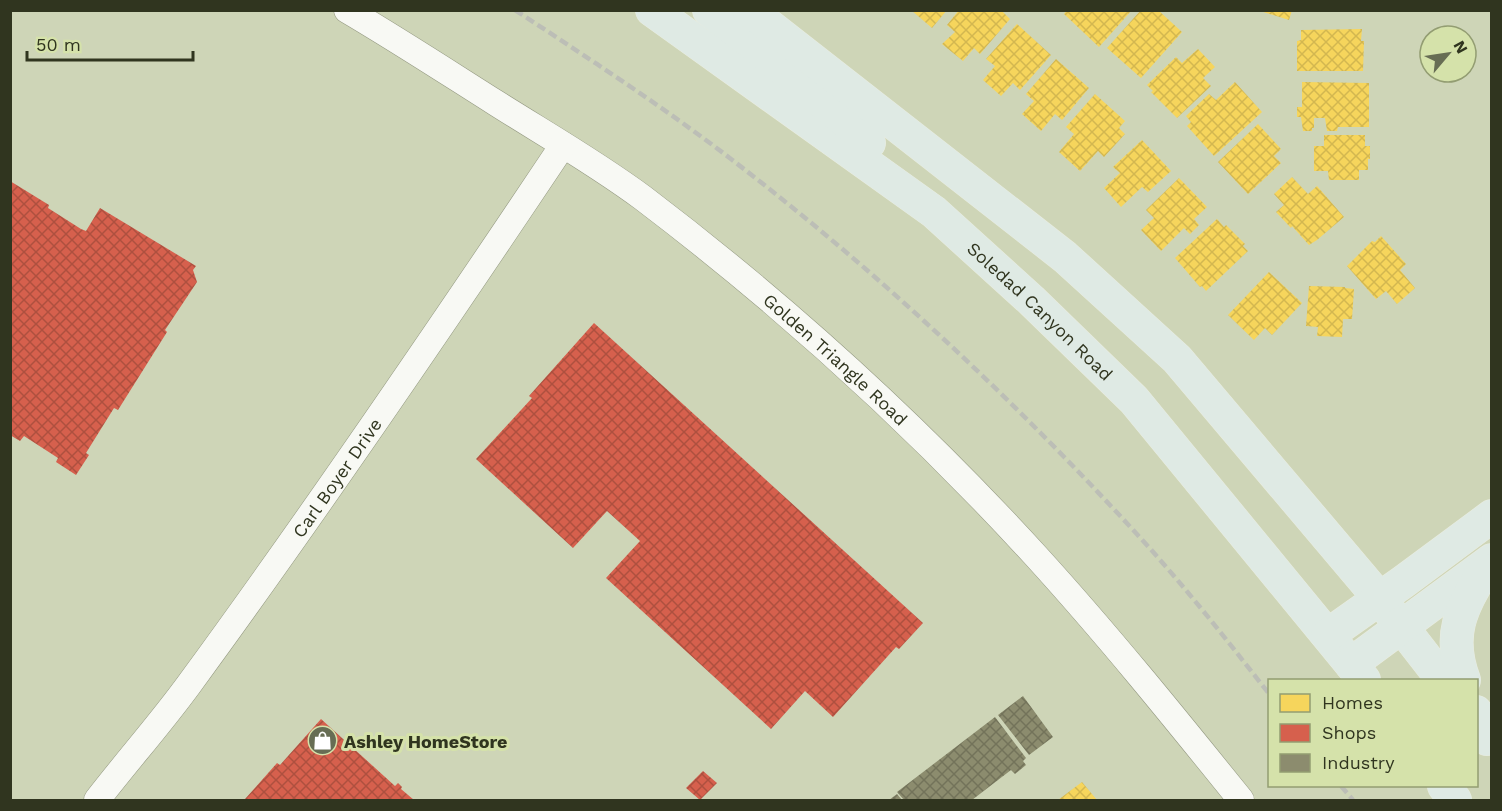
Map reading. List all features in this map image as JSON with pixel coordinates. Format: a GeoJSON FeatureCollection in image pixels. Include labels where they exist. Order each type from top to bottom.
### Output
{"type":"FeatureCollection","features":[{"type":"Feature","properties":{"kind":"main road","name":"Soledad Canyon Road"},"geometry":{"type":"LineString","coordinates":[[652,10],[934,212],[1031,300],[1134,400],[1357,672]]}},
{"type":"Feature","properties":{"kind":"main road"},"geometry":{"type":"LineString","coordinates":[[709,10],[856,130],[934,212]]}},
{"type":"Feature","properties":{"kind":"main road"},"geometry":{"type":"LineString","coordinates":[[748,10],[1065,257],[1177,359],[1380,599],[1442,679]]}},
{"type":"Feature","properties":{"kind":"main road"},"geometry":{"type":"LineString","coordinates":[[1328,635],[1491,516]]}},
{"type":"Feature","properties":{"kind":"main road"},"geometry":{"type":"LineString","coordinates":[[1357,672],[1402,626],[1490,561]]}},
{"type":"Feature","properties":{"kind":"main road"},"geometry":{"type":"LineString","coordinates":[[1463,679],[1456,633],[1464,605],[1490,561]]}},
{"type":"Feature","properties":{"kind":"main road"},"geometry":{"type":"LineString","coordinates":[[1445,787],[1455,801]]}},
{"type":"Feature","properties":{"kind":"street","name":"Golden Triangle Road"},"geometry":{"type":"LineString","coordinates":[[347,10],[640,196],[806,331],[884,402],[960,477],[1054,576],[1105,633],[1241,801]]}},
{"type":"Feature","properties":{"kind":"street","name":"Carl Boyer Drive"},"geometry":{"type":"LineString","coordinates":[[97,801],[189,686],[241,613],[446,321],[563,145]]}},
{"type":"Feature","properties":{"kind":"building: Homes"},"geometry":{"type":"Polygon","coordinates":[[[911,10],[947,10],[932,28],[911,10]]]}},
{"type":"Feature","properties":{"kind":"building: Homes"},"geometry":{"type":"Polygon","coordinates":[[[959,10],[1001,10],[1010,19],[980,54],[974,48],[963,61],[942,44],[955,32],[947,25],[959,10]]]}},
{"type":"Feature","properties":{"kind":"building: Homes"},"geometry":{"type":"Polygon","coordinates":[[[1067,10],[1132,10],[1099,47],[1064,14],[1067,10]]]}},
{"type":"Feature","properties":{"kind":"building: Homes"},"geometry":{"type":"Polygon","coordinates":[[[1141,10],[1158,10],[1182,32],[1141,78],[1107,48],[1141,10]]]}},
{"type":"Feature","properties":{"kind":"building: Homes"},"geometry":{"type":"Polygon","coordinates":[[[1257,10],[1292,10],[1289,20],[1257,10]]]}},
{"type":"Feature","properties":{"kind":"building: Homes"},"geometry":{"type":"Polygon","coordinates":[[[1017,24],[1051,55],[1020,90],[1013,83],[1001,96],[983,80],[995,66],[986,59],[1017,24]]]}},
{"type":"Feature","properties":{"kind":"building: Homes"},"geometry":{"type":"Polygon","coordinates":[[[1362,29],[1363,71],[1297,71],[1297,41],[1301,40],[1301,30],[1362,29]]]}},
{"type":"Feature","properties":{"kind":"building: Homes"},"geometry":{"type":"Polygon","coordinates":[[[1198,49],[1215,67],[1203,78],[1211,86],[1177,118],[1147,85],[1176,57],[1182,63],[1198,49]]]}},
{"type":"Feature","properties":{"kind":"building: Homes"},"geometry":{"type":"Polygon","coordinates":[[[1056,59],[1089,88],[1062,120],[1055,114],[1041,131],[1022,114],[1034,101],[1026,94],[1056,59]]]}},
{"type":"Feature","properties":{"kind":"building: Homes"},"geometry":{"type":"Polygon","coordinates":[[[1235,82],[1262,112],[1214,156],[1187,126],[1191,122],[1186,116],[1209,94],[1216,100],[1235,82]]]}},
{"type":"Feature","properties":{"kind":"building: Homes"},"geometry":{"type":"Polygon","coordinates":[[[1302,82],[1369,83],[1369,127],[1338,127],[1337,131],[1327,131],[1325,118],[1314,118],[1312,131],[1303,131],[1301,117],[1297,117],[1297,107],[1302,107],[1302,82]]]}},
{"type":"Feature","properties":{"kind":"building: Homes"},"geometry":{"type":"Polygon","coordinates":[[[1095,94],[1125,121],[1119,128],[1125,134],[1104,157],[1098,151],[1080,171],[1059,152],[1074,134],[1066,127],[1095,94]]]}},
{"type":"Feature","properties":{"kind":"building: Homes"},"geometry":{"type":"Polygon","coordinates":[[[1258,124],[1281,149],[1274,156],[1281,163],[1248,194],[1218,162],[1258,124]]]}},
{"type":"Feature","properties":{"kind":"building: Homes"},"geometry":{"type":"Polygon","coordinates":[[[1324,135],[1365,135],[1365,146],[1370,146],[1370,159],[1368,159],[1368,170],[1359,170],[1359,180],[1329,180],[1328,171],[1314,171],[1314,146],[1324,146],[1324,135]]]}},
{"type":"Feature","properties":{"kind":"building: Homes"},"geometry":{"type":"Polygon","coordinates":[[[1142,140],[1171,171],[1148,192],[1142,187],[1121,207],[1104,188],[1120,173],[1113,167],[1142,140]]]}},
{"type":"Feature","properties":{"kind":"building: Homes"},"geometry":{"type":"Polygon","coordinates":[[[1292,177],[1308,194],[1317,186],[1344,217],[1309,245],[1276,212],[1284,205],[1274,194],[1292,177]]]}},
{"type":"Feature","properties":{"kind":"building: Homes"},"geometry":{"type":"Polygon","coordinates":[[[1179,178],[1207,207],[1194,219],[1199,225],[1190,234],[1184,228],[1161,251],[1141,230],[1154,218],[1146,210],[1179,178]]]}},
{"type":"Feature","properties":{"kind":"building: Homes"},"geometry":{"type":"Polygon","coordinates":[[[1217,219],[1245,244],[1243,246],[1248,251],[1206,291],[1175,258],[1217,219]]]}},
{"type":"Feature","properties":{"kind":"building: Homes"},"geometry":{"type":"Polygon","coordinates":[[[1381,236],[1406,264],[1400,270],[1415,288],[1397,304],[1386,291],[1376,299],[1347,266],[1372,241],[1375,242],[1381,236]]]}},
{"type":"Feature","properties":{"kind":"building: Homes"},"geometry":{"type":"Polygon","coordinates":[[[1269,272],[1302,303],[1272,335],[1265,328],[1254,340],[1228,315],[1269,272]]]}},
{"type":"Feature","properties":{"kind":"building: Homes"},"geometry":{"type":"Polygon","coordinates":[[[1309,286],[1354,289],[1352,319],[1343,319],[1342,337],[1317,336],[1318,327],[1306,326],[1309,286]]]}},
{"type":"Feature","properties":{"kind":"building: Homes"},"geometry":{"type":"Polygon","coordinates":[[[1082,782],[1097,800],[1058,800],[1082,782]]]}},
{"type":"Feature","properties":{"kind":"building: Shops"},"geometry":{"type":"Polygon","coordinates":[[[10,181],[49,205],[48,208],[81,229],[86,231],[100,208],[196,266],[193,270],[197,282],[165,330],[167,332],[118,410],[114,408],[86,453],[89,455],[76,475],[56,462],[58,458],[24,436],[20,441],[10,435],[10,181]]]}},
{"type":"Feature","properties":{"kind":"building: Shops"},"geometry":{"type":"Polygon","coordinates":[[[594,323],[923,623],[899,649],[896,647],[833,717],[805,691],[771,729],[606,578],[640,541],[607,511],[573,548],[476,459],[532,398],[529,396],[594,323]]]}},
{"type":"Feature","properties":{"kind":"building: Shops","name":"Ashley HomeStore"},"geometry":{"type":"Polygon","coordinates":[[[321,719],[395,786],[398,783],[401,789],[414,800],[245,799],[277,763],[280,765],[321,719]]]}},
{"type":"Feature","properties":{"kind":"building: Shops"},"geometry":{"type":"Polygon","coordinates":[[[703,771],[717,783],[700,800],[686,788],[703,771]]]}},
{"type":"Feature","properties":{"kind":"building: Industry"},"geometry":{"type":"Polygon","coordinates":[[[1023,696],[1053,737],[1029,755],[998,715],[1023,696]]]}},
{"type":"Feature","properties":{"kind":"building: Industry"},"geometry":{"type":"Polygon","coordinates":[[[995,717],[1026,758],[1023,761],[1026,765],[1015,774],[1011,770],[972,800],[904,800],[897,792],[995,717]]]}},
{"type":"Feature","properties":{"kind":"building: Industry"},"geometry":{"type":"Polygon","coordinates":[[[897,794],[902,800],[889,800],[897,794]]]}},
{"type":"Feature","properties":{"kind":"railway"},"geometry":{"type":"LineString","coordinates":[[515,10],[705,139],[838,246],[941,337],[1040,433],[1135,532],[1268,692]]}},
{"type":"Feature","properties":{"kind":"railway"},"geometry":{"type":"LineString","coordinates":[[1342,787],[1353,800]]}},
{"type":"Feature","properties":{"kind":"place","name":"Ashley HomeStore"},"geometry":{"type":"Point","coordinates":[323,741]}}]}
